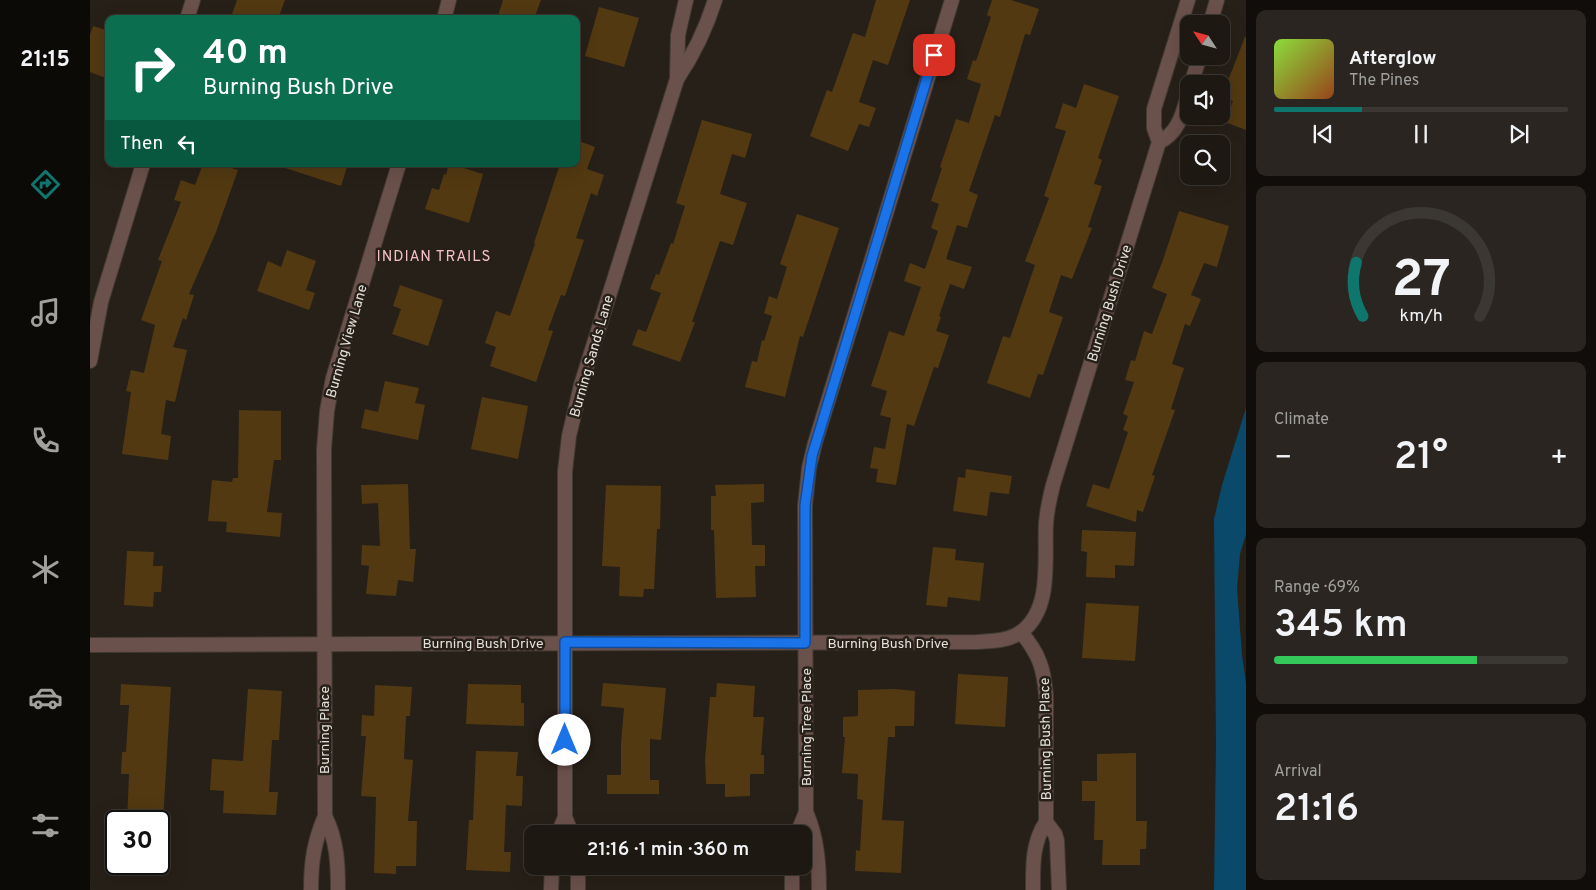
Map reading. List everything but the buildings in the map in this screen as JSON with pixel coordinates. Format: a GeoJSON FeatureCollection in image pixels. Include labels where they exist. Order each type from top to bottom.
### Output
{"type":"FeatureCollection","features":[{"type":"Feature","properties":{"kind":"street"},"geometry":{"type":"LineString","coordinates":[[189,15],[193,0]]}},
{"type":"Feature","properties":{"kind":"street"},"geometry":{"type":"LineString","coordinates":[[445,15],[449,0]]}},
{"type":"Feature","properties":{"kind":"street","name":"Burning Sands Lane"},"geometry":{"type":"LineString","coordinates":[[565,817],[565,471],[569,436],[589,359],[677,79],[678,35],[686,0]]}},
{"type":"Feature","properties":{"kind":"street","name":"Burning Sands Lane"},"geometry":{"type":"LineString","coordinates":[[677,79],[699,42],[715,0]]}},
{"type":"Feature","properties":{"kind":"street","name":"Burning Tree Place"},"geometry":{"type":"LineString","coordinates":[[819,890],[816,840],[806,812],[805,506],[812,456],[952,0]]}},
{"type":"Feature","properties":{"kind":"street","name":"Burning Bush Drive"},"geometry":{"type":"LineString","coordinates":[[90,645],[976,642],[1000,640],[1021,632],[1033,619],[1040,602],[1044,581],[1046,522],[1053,485],[1159,142],[1154,128],[1154,109],[1188,0]]}},
{"type":"Feature","properties":{"kind":"street"},"geometry":{"type":"LineString","coordinates":[[1213,15],[1217,0]]}},
{"type":"Feature","properties":{"kind":"street"},"geometry":{"type":"LineString","coordinates":[[1159,142],[1166,139],[1177,126],[1180,118]]}},
{"type":"Feature","properties":{"kind":"street"},"geometry":{"type":"LineString","coordinates":[[90,361],[102,302],[141,167]]}},
{"type":"Feature","properties":{"kind":"street","name":"Burning View Lane"},"geometry":{"type":"LineString","coordinates":[[324,644],[324,449],[328,400],[333,378],[398,167]]}},
{"type":"Feature","properties":{"kind":"street","name":"Burning Bush Place"},"geometry":{"type":"LineString","coordinates":[[1021,632],[1037,654],[1044,675],[1046,696],[1046,822],[1041,829],[1034,849],[1032,890]]}},
{"type":"Feature","properties":{"kind":"street","name":"Burning Place"},"geometry":{"type":"LineString","coordinates":[[311,890],[314,844],[325,816],[324,644]]}},
{"type":"Feature","properties":{"kind":"street","name":"Burning Tree Place"},"geometry":{"type":"LineString","coordinates":[[800,825],[806,812]]}},
{"type":"Feature","properties":{"kind":"street","name":"Burning Place"},"geometry":{"type":"LineString","coordinates":[[325,816],[335,842],[338,890]]}},
{"type":"Feature","properties":{"kind":"street"},"geometry":{"type":"LineString","coordinates":[[562,825],[565,817]]}},
{"type":"Feature","properties":{"kind":"street"},"geometry":{"type":"LineString","coordinates":[[565,817],[568,825]]}},
{"type":"Feature","properties":{"kind":"street","name":"Burning Bush Place"},"geometry":{"type":"LineString","coordinates":[[1046,822],[1055,834],[1057,841],[1059,890]]}},
{"type":"Feature","properties":{"kind":"street"},"geometry":{"type":"LineString","coordinates":[[551,890],[552,875]]}},
{"type":"Feature","properties":{"kind":"street"},"geometry":{"type":"LineString","coordinates":[[578,875],[578,890]]}},
{"type":"Feature","properties":{"kind":"street"},"geometry":{"type":"LineString","coordinates":[[792,875],[792,890]]}},
{"type":"Feature","properties":{"kind":"water"},"geometry":{"type":"Polygon","coordinates":[[[1246,408],[1246,534],[1240,554],[1237,588],[1246,684],[1246,890],[1214,890],[1216,744],[1214,519],[1222,485],[1246,408]]]}},
{"type":"Feature","properties":{"kind":"district","name":"INDIAN TRAILS"},"geometry":{"type":"Point","coordinates":[434,256]}},
{"type":"Feature","properties":{"kind":"route"},"geometry":{"type":"LineString","coordinates":[[565,740],[565,642],[805,643],[805,506],[807,480],[814,443],[934,55]]}}]}
